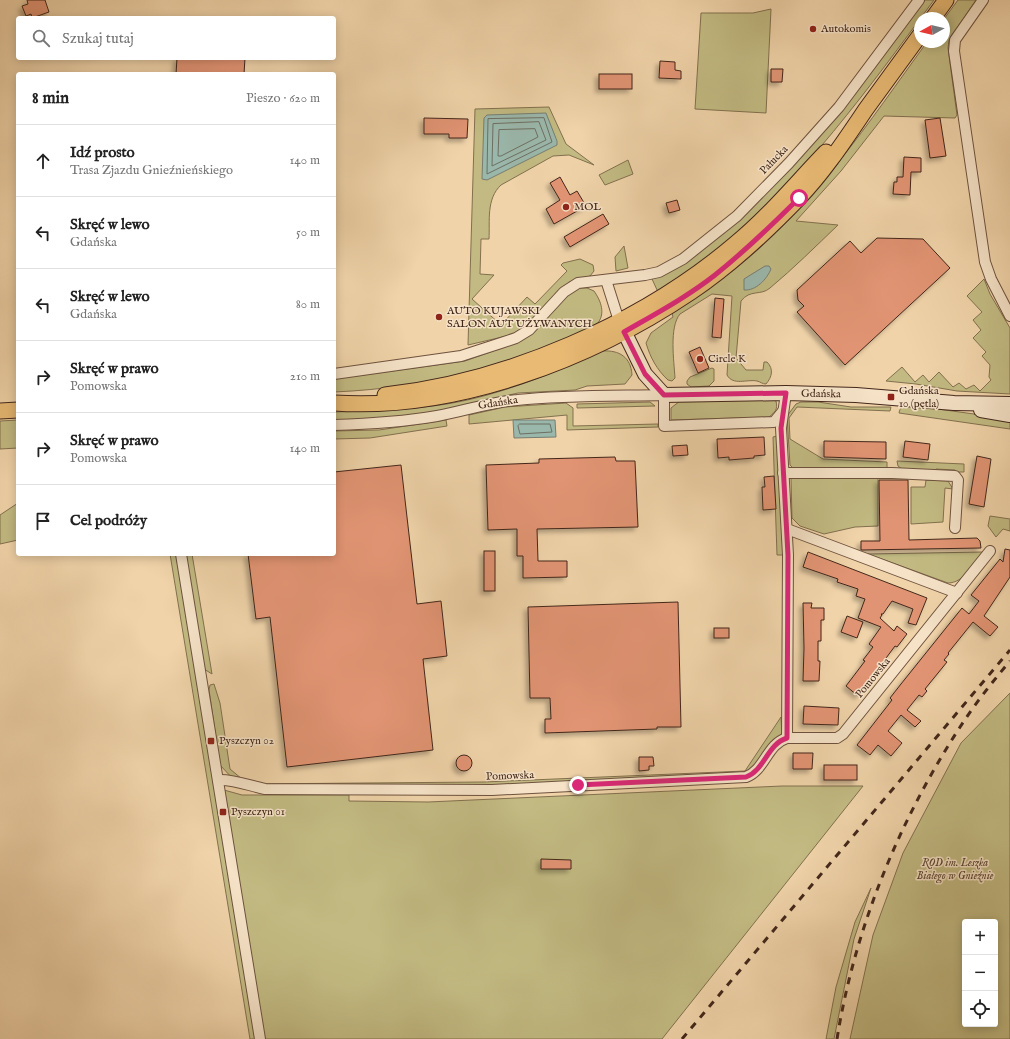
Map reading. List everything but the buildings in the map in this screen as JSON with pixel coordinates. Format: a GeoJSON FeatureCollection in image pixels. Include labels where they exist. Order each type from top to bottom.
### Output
{"type":"FeatureCollection","features":[{"type":"Feature","properties":{"kind":"main road"},"geometry":{"type":"LineString","coordinates":[[937,12],[946,0]]}},
{"type":"Feature","properties":{"kind":"main road","name":"Gdańska"},"geometry":{"type":"LineString","coordinates":[[336,402],[362,405],[408,402],[452,394],[500,381],[545,366],[621,326],[690,293],[757,240],[799,198],[828,165],[914,43]]}},
{"type":"Feature","properties":{"kind":"main road"},"geometry":{"type":"LineString","coordinates":[[0,411],[16,410]]}},
{"type":"Feature","properties":{"kind":"street","name":"Pałucka"},"geometry":{"type":"LineString","coordinates":[[606,280],[645,276],[670,267],[694,252],[737,216],[789,163],[839,107],[919,0]]}},
{"type":"Feature","properties":{"kind":"street"},"geometry":{"type":"LineString","coordinates":[[983,0],[955,40],[954,51],[985,262],[991,279],[1009,310]]}},
{"type":"Feature","properties":{"kind":"street"},"geometry":{"type":"LineString","coordinates":[[336,374],[461,356],[516,338],[529,330],[571,287],[578,283],[606,280],[621,326],[645,374],[664,395],[664,426],[774,422],[783,411]]}},
{"type":"Feature","properties":{"kind":"street"},"geometry":{"type":"LineString","coordinates":[[786,393],[781,428],[787,529],[787,738]]}},
{"type":"Feature","properties":{"kind":"street","name":"Gdańska"},"geometry":{"type":"LineString","coordinates":[[336,425],[385,424],[438,416],[484,405],[518,400],[664,395],[786,393],[897,397],[954,403],[1010,404]]}},
{"type":"Feature","properties":{"kind":"street","name":"Gdańska"},"geometry":{"type":"LineString","coordinates":[[954,403],[978,410],[1010,415]]}},
{"type":"Feature","properties":{"kind":"street"},"geometry":{"type":"LineString","coordinates":[[783,473],[892,473],[955,476],[958,480],[955,528]]}},
{"type":"Feature","properties":{"kind":"street"},"geometry":{"type":"LineString","coordinates":[[787,529],[957,593]]}},
{"type":"Feature","properties":{"kind":"street","name":"Pomowska"},"geometry":{"type":"LineString","coordinates":[[218,780],[228,780],[265,789],[492,790],[746,777],[754,773],[775,744],[787,738],[840,737],[990,551]]}},
{"type":"Feature","properties":{"kind":"street"},"geometry":{"type":"LineString","coordinates":[[181,556],[260,1039]]}},
{"type":"Feature","properties":{"kind":"green space"},"geometry":{"type":"Polygon","coordinates":[[[925,0],[934,0],[925,12],[916,12],[925,0]]]}},
{"type":"Feature","properties":{"kind":"green space"},"geometry":{"type":"Polygon","coordinates":[[[958,0],[976,0],[950,39],[949,12],[958,0]]]}},
{"type":"Feature","properties":{"kind":"green space"},"geometry":{"type":"Polygon","coordinates":[[[771,9],[766,113],[695,109],[701,13],[753,13],[771,9]]]}},
{"type":"Feature","properties":{"kind":"green space"},"geometry":{"type":"Polygon","coordinates":[[[914,15],[914,27],[860,99],[807,163],[749,222],[718,250],[658,292],[652,279],[673,270],[700,251],[755,204],[808,149],[879,61],[914,15]]]}},
{"type":"Feature","properties":{"kind":"green space"},"geometry":{"type":"Polygon","coordinates":[[[923,48],[948,48],[957,115],[955,118],[884,116],[841,171],[796,221],[838,225],[770,288],[763,292],[748,295],[741,301],[736,358],[746,370],[763,370],[764,362],[767,362],[771,367],[771,376],[766,384],[757,381],[736,381],[727,375],[732,296],[712,294],[680,314],[674,327],[673,335],[675,378],[672,381],[668,380],[657,368],[646,343],[651,333],[673,317],[672,313],[734,270],[763,245],[814,191],[861,133],[923,48]]]}},
{"type":"Feature","properties":{"kind":"green space"},"geometry":{"type":"Polygon","coordinates":[[[549,107],[566,144],[594,165],[569,155],[553,156],[501,185],[496,191],[491,203],[489,239],[481,239],[480,274],[494,275],[472,299],[501,325],[527,297],[535,304],[567,271],[561,265],[563,263],[580,259],[593,265],[594,271],[590,276],[569,282],[527,325],[511,335],[468,345],[475,109],[549,107]]]}},
{"type":"Feature","properties":{"kind":"green space"},"geometry":{"type":"Polygon","coordinates":[[[628,160],[633,174],[605,185],[599,175],[628,160]]]}},
{"type":"Feature","properties":{"kind":"green space"},"geometry":{"type":"Polygon","coordinates":[[[624,246],[628,268],[616,271],[615,257],[624,246]]]}},
{"type":"Feature","properties":{"kind":"green space"},"geometry":{"type":"Polygon","coordinates":[[[984,279],[990,294],[1010,328],[1010,394],[957,391],[916,384],[886,381],[902,367],[915,382],[923,375],[929,382],[939,372],[953,387],[959,383],[966,389],[974,385],[980,391],[991,380],[989,377],[990,365],[982,356],[986,352],[973,338],[981,330],[973,320],[982,312],[967,296],[984,279]]]}},
{"type":"Feature","properties":{"kind":"green space"},"geometry":{"type":"Polygon","coordinates":[[[579,288],[587,288],[594,291],[599,299],[602,312],[600,320],[592,328],[563,342],[486,368],[442,379],[370,390],[336,392],[336,379],[465,361],[515,343],[570,293],[579,288]]]}},
{"type":"Feature","properties":{"kind":"green space"},"geometry":{"type":"Polygon","coordinates":[[[603,351],[609,351],[619,353],[627,359],[632,375],[625,384],[587,386],[575,390],[518,393],[433,412],[378,419],[336,420],[336,412],[419,408],[467,400],[507,389],[603,351]]]}},
{"type":"Feature","properties":{"kind":"green space"},"geometry":{"type":"Polygon","coordinates":[[[712,368],[714,369],[714,381],[709,386],[691,387],[687,384],[690,377],[712,368]]]}},
{"type":"Feature","properties":{"kind":"green space"},"geometry":{"type":"Polygon","coordinates":[[[680,401],[776,401],[777,404],[776,409],[769,417],[671,420],[671,408],[680,401]]]}},
{"type":"Feature","properties":{"kind":"green space"},"geometry":{"type":"Polygon","coordinates":[[[650,402],[655,406],[577,408],[577,404],[650,402]]]}},
{"type":"Feature","properties":{"kind":"green space"},"geometry":{"type":"Polygon","coordinates":[[[801,402],[818,402],[851,407],[891,407],[890,411],[797,407],[789,418],[790,439],[823,459],[887,462],[887,469],[793,468],[790,465],[787,416],[796,404],[801,402]]]}},
{"type":"Feature","properties":{"kind":"green space"},"geometry":{"type":"Polygon","coordinates":[[[566,403],[573,408],[573,426],[658,424],[658,427],[567,430],[567,415],[469,424],[469,415],[505,407],[566,403]]]}},
{"type":"Feature","properties":{"kind":"green space"},"geometry":{"type":"Polygon","coordinates":[[[909,405],[1010,419],[1010,429],[899,413],[902,407],[909,405]]]}},
{"type":"Feature","properties":{"kind":"green space"},"geometry":{"type":"Polygon","coordinates":[[[16,420],[16,448],[0,449],[0,421],[16,420]]]}},
{"type":"Feature","properties":{"kind":"green space"},"geometry":{"type":"Polygon","coordinates":[[[446,420],[447,426],[370,438],[336,439],[336,431],[379,430],[446,420]]]}},
{"type":"Feature","properties":{"kind":"green space"},"geometry":{"type":"Polygon","coordinates":[[[777,436],[783,555],[777,555],[773,437],[777,436]]]}},
{"type":"Feature","properties":{"kind":"green space"},"geometry":{"type":"Polygon","coordinates":[[[897,461],[964,464],[964,472],[936,469],[936,471],[902,469],[898,466],[897,461]]]}},
{"type":"Feature","properties":{"kind":"green space"},"geometry":{"type":"Polygon","coordinates":[[[791,478],[878,478],[878,526],[855,527],[824,534],[800,526],[792,518],[791,478]]]}},
{"type":"Feature","properties":{"kind":"green space"},"geometry":{"type":"Polygon","coordinates":[[[926,480],[948,481],[953,489],[945,488],[943,522],[911,524],[911,487],[925,487],[926,480]]]}},
{"type":"Feature","properties":{"kind":"green space"},"geometry":{"type":"Polygon","coordinates":[[[16,504],[16,540],[0,544],[0,515],[16,504]]]}},
{"type":"Feature","properties":{"kind":"green space"},"geometry":{"type":"Polygon","coordinates":[[[990,516],[1010,519],[1010,531],[1003,529],[996,537],[988,526],[990,516]]]}},
{"type":"Feature","properties":{"kind":"green space"},"geometry":{"type":"Polygon","coordinates":[[[983,552],[964,576],[959,580],[948,583],[868,554],[983,552]]]}},
{"type":"Feature","properties":{"kind":"green space"},"geometry":{"type":"Polygon","coordinates":[[[170,556],[176,556],[255,1039],[250,1039],[170,556]]]}},
{"type":"Feature","properties":{"kind":"green space"},"geometry":{"type":"Polygon","coordinates":[[[186,556],[192,556],[212,674],[204,669],[186,556]]]}},
{"type":"Feature","properties":{"kind":"green space"},"geometry":{"type":"Polygon","coordinates":[[[214,684],[220,703],[230,769],[248,784],[484,782],[745,771],[781,717],[782,735],[772,742],[752,771],[745,774],[471,787],[249,786],[234,780],[220,765],[209,690],[210,685],[214,684]]]}},
{"type":"Feature","properties":{"kind":"green space","name":"ROD im. Leszka Białego w Gnieźnie"},"geometry":{"type":"Polygon","coordinates":[[[1010,693],[1010,1039],[850,1039],[873,935],[903,853],[961,743],[1010,693]]]}},
{"type":"Feature","properties":{"kind":"green space"},"geometry":{"type":"Polygon","coordinates":[[[782,786],[863,786],[662,1039],[264,1039],[224,790],[242,795],[349,795],[349,801],[428,802],[782,786]]]}},
{"type":"Feature","properties":{"kind":"green space"},"geometry":{"type":"Polygon","coordinates":[[[871,888],[854,939],[834,1039],[826,1039],[836,987],[855,922],[871,888]]]}},
{"type":"Feature","properties":{"kind":"water"},"geometry":{"type":"Polygon","coordinates":[[[546,113],[557,141],[557,145],[487,180],[482,179],[484,118],[487,115],[546,113]]]}},
{"type":"Feature","properties":{"kind":"water"},"geometry":{"type":"Polygon","coordinates":[[[765,266],[769,266],[771,269],[767,277],[753,289],[744,290],[744,279],[765,266]]]}},
{"type":"Feature","properties":{"kind":"water"},"geometry":{"type":"Polygon","coordinates":[[[513,420],[555,420],[556,437],[514,438],[513,420]]]}},
{"type":"Feature","properties":{"kind":"railway"},"geometry":{"type":"LineString","coordinates":[[682,1039],[1010,650]]}},
{"type":"Feature","properties":{"kind":"railway"},"geometry":{"type":"LineString","coordinates":[[837,1039],[845,997],[868,914],[901,834],[941,757],[975,705],[1010,661]]}},
{"type":"Feature","properties":{"kind":"place","name":"Autokomis"},"geometry":{"type":"Point","coordinates":[813,29]}},
{"type":"Feature","properties":{"kind":"place","name":"MOL"},"geometry":{"type":"Point","coordinates":[566,207]}},
{"type":"Feature","properties":{"kind":"place","name":"AUTO KUJAWSKI SALON AUT UŻYWANYCH"},"geometry":{"type":"Point","coordinates":[439,317]}},
{"type":"Feature","properties":{"kind":"place","name":"Circle K"},"geometry":{"type":"Point","coordinates":[700,359]}},
{"type":"Feature","properties":{"kind":"place","name":"Gdańska 10 (pętla)"},"geometry":{"type":"Point","coordinates":[891,397]}},
{"type":"Feature","properties":{"kind":"place","name":"Pyszczyn 02"},"geometry":{"type":"Point","coordinates":[211,741]}},
{"type":"Feature","properties":{"kind":"place","name":"Pyszczyn 01"},"geometry":{"type":"Point","coordinates":[223,812]}},
{"type":"Feature","properties":{"kind":"route"},"geometry":{"type":"LineString","coordinates":[[578,785],[746,777],[754,773],[775,744],[787,738],[788,555],[781,428],[786,393],[664,395],[645,374],[624,332],[690,293],[714,276],[757,240],[799,198]]}}]}
